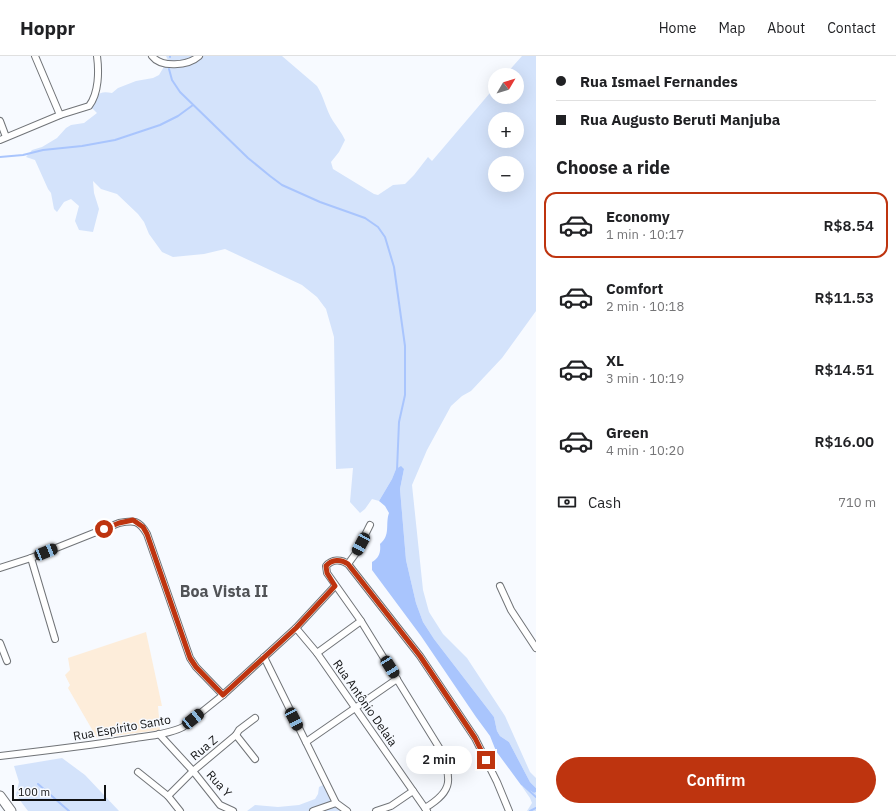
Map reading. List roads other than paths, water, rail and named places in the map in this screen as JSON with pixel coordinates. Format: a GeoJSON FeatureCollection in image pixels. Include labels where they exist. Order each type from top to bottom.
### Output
{"type":"FeatureCollection","features":[{"type":"Feature","properties":{"kind":"main road"},"geometry":{"type":"LineString","coordinates":[[0,796],[12,811]]}},
{"type":"Feature","properties":{"kind":"street"},"geometry":{"type":"LineString","coordinates":[[35,56],[60,115]]}},
{"type":"Feature","properties":{"kind":"street"},"geometry":{"type":"LineString","coordinates":[[0,121],[3,139],[60,115],[89,106],[94,97],[96,86],[98,65],[97,56]]}},
{"type":"Feature","properties":{"kind":"street"},"geometry":{"type":"LineString","coordinates":[[152,56],[159,62],[177,65],[192,61],[198,56]]}},
{"type":"Feature","properties":{"kind":"street"},"geometry":{"type":"LineString","coordinates":[[0,568],[31,558],[119,523],[133,520],[143,527],[147,534],[190,658],[196,667],[223,695]]}},
{"type":"Feature","properties":{"kind":"street"},"geometry":{"type":"LineString","coordinates":[[348,564],[356,553],[370,525]]}},
{"type":"Feature","properties":{"kind":"street"},"geometry":{"type":"LineString","coordinates":[[31,558],[55,639]]}},
{"type":"Feature","properties":{"kind":"street"},"geometry":{"type":"LineString","coordinates":[[426,809],[444,793],[448,786],[449,779],[447,768],[440,749],[361,621],[327,573],[326,566],[334,561],[339,560],[348,564],[420,656],[475,738],[497,782],[509,811]]}},
{"type":"Feature","properties":{"kind":"street","name":"Rua Espírito Santo"},"geometry":{"type":"LineString","coordinates":[[0,756],[71,748],[159,734],[183,727],[223,695],[296,628],[335,586]]}},
{"type":"Feature","properties":{"kind":"street"},"geometry":{"type":"LineString","coordinates":[[500,586],[511,610],[536,648]]}},
{"type":"Feature","properties":{"kind":"street"},"geometry":{"type":"LineString","coordinates":[[317,653],[361,621]]}},
{"type":"Feature","properties":{"kind":"street","name":"Rua Antônio Delaia"},"geometry":{"type":"LineString","coordinates":[[296,628],[317,653],[426,809]]}},
{"type":"Feature","properties":{"kind":"street"},"geometry":{"type":"LineString","coordinates":[[0,643],[7,661]]}},
{"type":"Feature","properties":{"kind":"street"},"geometry":{"type":"LineString","coordinates":[[264,657],[336,802],[348,811]]}},
{"type":"Feature","properties":{"kind":"street"},"geometry":{"type":"LineString","coordinates":[[306,742],[397,679]]}},
{"type":"Feature","properties":{"kind":"street","name":"Rua Z"},"geometry":{"type":"LineString","coordinates":[[168,796],[193,771],[236,735],[239,730],[255,718]]}},
{"type":"Feature","properties":{"kind":"street","name":"Rua Y"},"geometry":{"type":"LineString","coordinates":[[159,734],[193,771],[220,805],[233,811]]}},
{"type":"Feature","properties":{"kind":"street"},"geometry":{"type":"LineString","coordinates":[[236,735],[255,759]]}},
{"type":"Feature","properties":{"kind":"street"},"geometry":{"type":"LineString","coordinates":[[138,772],[168,796],[180,811]]}},
{"type":"Feature","properties":{"kind":"street"},"geometry":{"type":"LineString","coordinates":[[376,811],[391,806],[413,791]]}},
{"type":"Feature","properties":{"kind":"street"},"geometry":{"type":"LineString","coordinates":[[313,811],[336,802]]}},
{"type":"Feature","properties":{"kind":"water"},"geometry":{"type":"Polygon","coordinates":[[[401,466],[404,469],[400,489],[406,560],[416,603],[423,622],[434,639],[494,717],[497,731],[500,736],[509,742],[530,782],[536,788],[536,792],[534,793],[521,785],[496,751],[490,736],[421,636],[372,570],[372,562],[379,554],[380,544],[387,533],[389,513],[385,506],[379,501],[396,469],[401,466]]]}},
{"type":"Feature","properties":{"kind":"waterway"},"geometry":{"type":"LineString","coordinates":[[169,69],[172,80],[180,92],[248,158],[270,176],[282,185],[320,202],[365,218],[378,227],[385,237],[394,267],[405,346],[405,395],[399,422],[397,470]]}},
{"type":"Feature","properties":{"kind":"waterway"},"geometry":{"type":"LineString","coordinates":[[0,157],[23,155],[43,150],[82,146],[115,140],[160,125],[178,116],[193,105]]}},
{"type":"Feature","properties":{"kind":"waterway"},"geometry":{"type":"LineString","coordinates":[[38,784],[69,811]]}},
{"type":"Feature","properties":{"kind":"waterway"},"geometry":{"type":"LineString","coordinates":[[524,786],[536,797]]}},
{"type":"Feature","properties":{"kind":"waterway"},"geometry":{"type":"LineString","coordinates":[[530,811],[536,808]]}},
{"type":"Feature","properties":{"kind":"district","name":"Boa Vista II"},"geometry":{"type":"Point","coordinates":[224,591]}}]}
